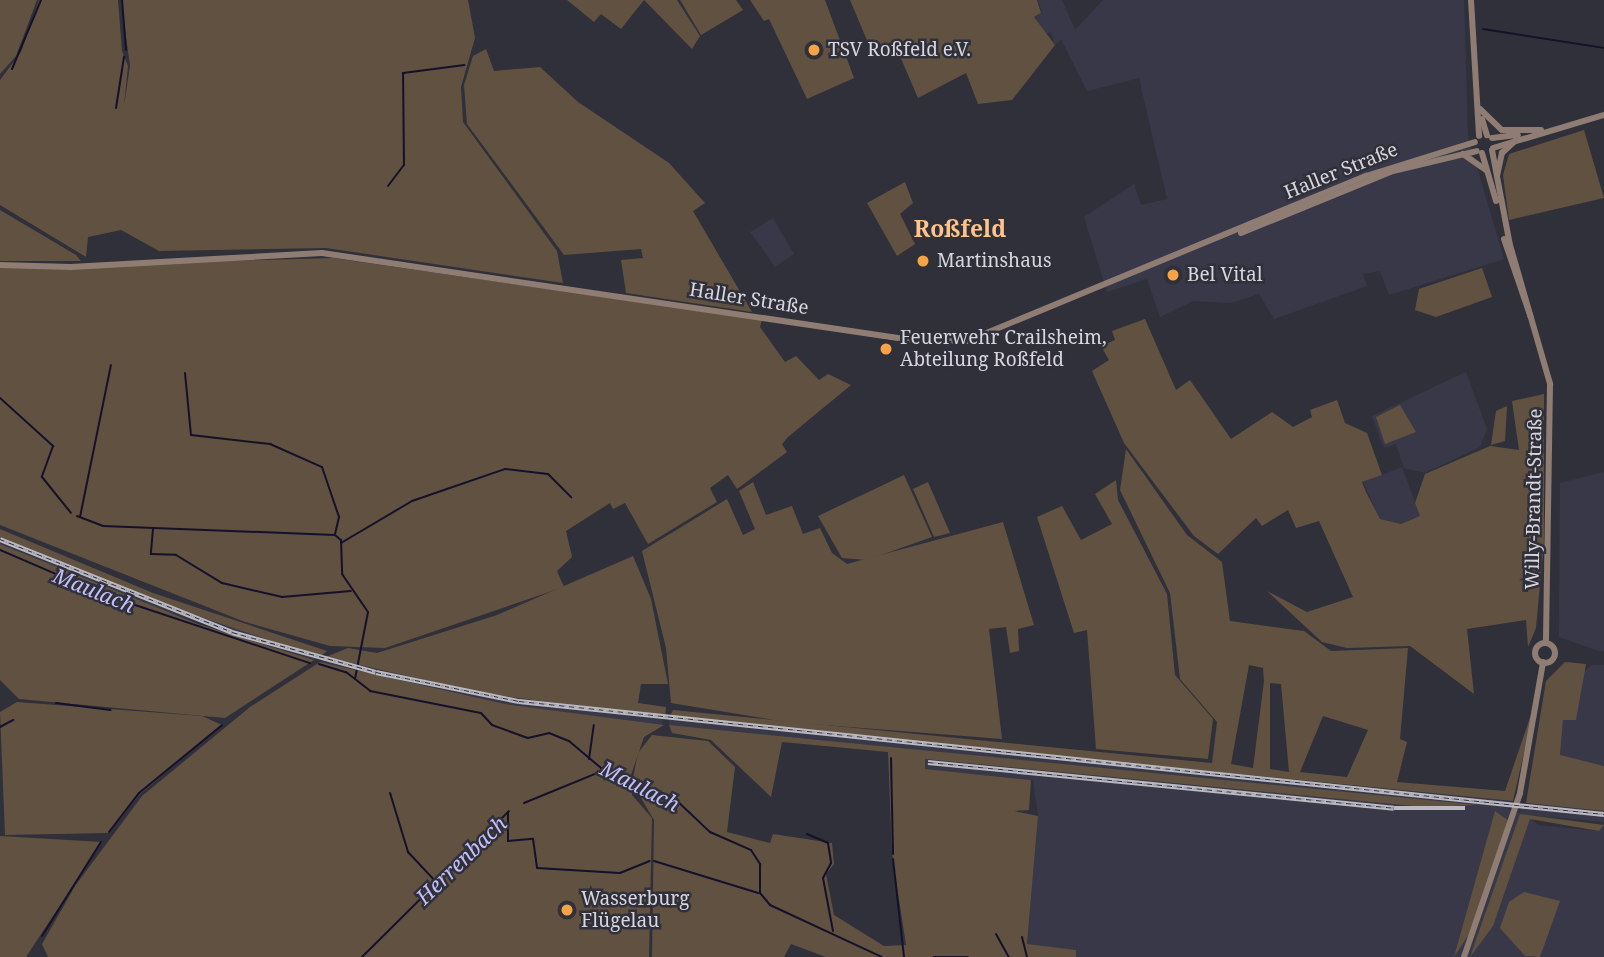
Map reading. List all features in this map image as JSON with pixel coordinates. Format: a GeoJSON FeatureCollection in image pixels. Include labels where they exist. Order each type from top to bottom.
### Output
{"type":"FeatureCollection","features":[{"type":"Feature","properties":{"kind":"main road"},"geometry":{"type":"LineString","coordinates":[[1471,0],[1475,90],[1483,138]]}},
{"type":"Feature","properties":{"kind":"main road"},"geometry":{"type":"LineString","coordinates":[[1475,90],[1483,138]]}},
{"type":"Feature","properties":{"kind":"main road"},"geometry":{"type":"LineString","coordinates":[[1480,109],[1502,130],[1543,130]]}},
{"type":"Feature","properties":{"kind":"main road","name":"Haller Straße"},"geometry":{"type":"LineString","coordinates":[[1222,239],[1393,171],[1458,153],[1492,149],[1519,138],[1604,115]]}},
{"type":"Feature","properties":{"kind":"main road","name":"Haller Straße"},"geometry":{"type":"LineString","coordinates":[[0,265],[71,267],[254,255],[337,255],[942,343],[986,337],[1381,171],[1483,138],[1555,128]]}},
{"type":"Feature","properties":{"kind":"main road","name":"Willy-Brandt-Straße"},"geometry":{"type":"LineString","coordinates":[[1483,138],[1492,149],[1498,192],[1545,355],[1551,416],[1546,643]]}},
{"type":"Feature","properties":{"kind":"main road","name":"Willy-Brandt-Straße"},"geometry":{"type":"LineString","coordinates":[[1483,138],[1480,152],[1490,176],[1511,264],[1545,355]]}},
{"type":"Feature","properties":{"kind":"main road"},"geometry":{"type":"LineString","coordinates":[[1498,192],[1499,161],[1519,138]]}},
{"type":"Feature","properties":{"kind":"main road"},"geometry":{"type":"LineString","coordinates":[[1458,153],[1477,159],[1490,176]]}},
{"type":"Feature","properties":{"kind":"main road"},"geometry":{"type":"LineString","coordinates":[[1464,957],[1513,821],[1544,662],[1555,654],[1546,643],[1535,650],[1544,662]]}},
{"type":"Feature","properties":{"kind":"shaded area"},"geometry":{"type":"Polygon","coordinates":[[[0,0],[37,0],[16,56],[0,74],[0,0]]]}},
{"type":"Feature","properties":{"kind":"shaded area"},"geometry":{"type":"Polygon","coordinates":[[[39,0],[118,0],[122,51],[128,66],[124,106],[130,66],[121,0],[468,0],[475,38],[461,87],[463,122],[557,251],[563,283],[326,248],[159,251],[121,230],[88,237],[86,257],[0,205],[0,80],[21,52],[39,0]]]}},
{"type":"Feature","properties":{"kind":"shaded area"},"geometry":{"type":"Polygon","coordinates":[[[567,0],[644,0],[621,29],[601,14],[594,22],[567,0]]]}},
{"type":"Feature","properties":{"kind":"shaded area"},"geometry":{"type":"Polygon","coordinates":[[[644,0],[677,0],[700,36],[692,49],[644,0]]]}},
{"type":"Feature","properties":{"kind":"shaded area"},"geometry":{"type":"Polygon","coordinates":[[[680,0],[736,0],[743,10],[701,35],[680,0]]]}},
{"type":"Feature","properties":{"kind":"shaded area","name":"TSV Roßfeld e.V."},"geometry":{"type":"Polygon","coordinates":[[[750,0],[825,0],[854,78],[807,99],[769,19],[764,21],[750,0]]]}},
{"type":"Feature","properties":{"kind":"shaded area"},"geometry":{"type":"Polygon","coordinates":[[[850,0],[1037,0],[1041,13],[1034,17],[1055,45],[1012,100],[978,104],[966,73],[918,98],[896,47],[874,57],[850,0]]]}},
{"type":"Feature","properties":{"kind":"shaded area"},"geometry":{"type":"Polygon","coordinates":[[[1038,0],[1062,0],[1075,30],[1103,0],[1464,0],[1468,137],[1504,259],[1389,295],[1380,271],[1363,274],[1367,286],[1274,319],[1259,294],[1231,303],[1193,301],[1160,317],[1147,279],[1107,292],[1084,217],[1134,184],[1141,205],[1167,199],[1139,78],[1087,91],[1061,39],[1055,45],[1051,32],[1043,35],[1035,17],[1042,13],[1038,0]]]}},
{"type":"Feature","properties":{"kind":"shaded area"},"geometry":{"type":"Polygon","coordinates":[[[486,49],[494,71],[540,67],[578,102],[669,163],[705,203],[693,211],[752,312],[626,293],[621,260],[643,258],[641,249],[564,255],[467,124],[464,85],[473,56],[486,49]]]}},
{"type":"Feature","properties":{"kind":"shaded area"},"geometry":{"type":"Polygon","coordinates":[[[1584,130],[1604,198],[1509,220],[1503,175],[1509,154],[1584,130]]]}},
{"type":"Feature","properties":{"kind":"shaded area"},"geometry":{"type":"Polygon","coordinates":[[[905,182],[913,203],[900,214],[915,244],[897,256],[867,203],[905,182]]]}},
{"type":"Feature","properties":{"kind":"shaded area"},"geometry":{"type":"Polygon","coordinates":[[[0,210],[76,255],[81,261],[0,261],[0,210]]]}},
{"type":"Feature","properties":{"kind":"shaded area"},"geometry":{"type":"Polygon","coordinates":[[[773,218],[794,254],[775,267],[750,232],[773,218]]]}},
{"type":"Feature","properties":{"kind":"shaded area"},"geometry":{"type":"Polygon","coordinates":[[[333,258],[762,320],[760,327],[785,362],[796,356],[819,380],[828,374],[851,385],[788,437],[782,444],[787,452],[737,489],[728,475],[710,488],[717,502],[648,544],[625,503],[613,509],[610,503],[566,531],[572,557],[557,571],[564,587],[385,648],[330,646],[245,622],[0,525],[0,267],[333,258]]]}},
{"type":"Feature","properties":{"kind":"shaded area"},"geometry":{"type":"Polygon","coordinates":[[[1482,268],[1492,297],[1436,317],[1415,310],[1419,289],[1482,268]]]}},
{"type":"Feature","properties":{"kind":"shaded area"},"geometry":{"type":"Polygon","coordinates":[[[1145,319],[1176,390],[1190,380],[1231,439],[1272,412],[1293,427],[1312,417],[1310,410],[1337,400],[1345,423],[1367,433],[1382,475],[1362,482],[1366,492],[1380,519],[1401,524],[1420,516],[1415,503],[1425,474],[1490,446],[1519,450],[1512,401],[1544,394],[1544,541],[1536,628],[1528,647],[1526,620],[1467,629],[1474,694],[1410,646],[1347,648],[1322,642],[1267,591],[1307,612],[1353,597],[1319,521],[1296,528],[1288,510],[1262,526],[1256,518],[1218,554],[1194,536],[1124,443],[1092,371],[1109,360],[1101,346],[1115,340],[1112,331],[1145,319]]]}},
{"type":"Feature","properties":{"kind":"shaded area"},"geometry":{"type":"Polygon","coordinates":[[[1466,372],[1487,429],[1480,447],[1425,473],[1404,468],[1396,444],[1384,448],[1372,416],[1466,372]]]}},
{"type":"Feature","properties":{"kind":"shaded area"},"geometry":{"type":"Polygon","coordinates":[[[1400,405],[1416,432],[1385,444],[1376,417],[1400,405]]]}},
{"type":"Feature","properties":{"kind":"shaded area"},"geometry":{"type":"Polygon","coordinates":[[[1507,406],[1505,441],[1491,445],[1496,411],[1507,406]]]}},
{"type":"Feature","properties":{"kind":"shaded area"},"geometry":{"type":"Polygon","coordinates":[[[1126,449],[1187,535],[1222,562],[1230,621],[1304,631],[1331,651],[1408,648],[1400,739],[1407,742],[1397,782],[1505,791],[1536,700],[1513,801],[669,718],[673,710],[1212,763],[1217,722],[1180,679],[1170,593],[1120,490],[1126,449]],[[1249,665],[1231,764],[1253,768],[1264,681],[1263,668],[1249,665]],[[1270,683],[1270,769],[1289,772],[1281,684],[1270,683]],[[1323,716],[1300,772],[1347,777],[1368,730],[1323,716]]]}},
{"type":"Feature","properties":{"kind":"shaded area"},"geometry":{"type":"Polygon","coordinates":[[[1402,467],[1420,516],[1401,524],[1380,519],[1363,482],[1402,467]]]}},
{"type":"Feature","properties":{"kind":"shaded area"},"geometry":{"type":"Polygon","coordinates":[[[1604,472],[1604,651],[1599,651],[1559,637],[1560,483],[1604,472]]]}},
{"type":"Feature","properties":{"kind":"shaded area"},"geometry":{"type":"Polygon","coordinates":[[[904,475],[932,537],[867,560],[842,558],[818,516],[904,475]]]}},
{"type":"Feature","properties":{"kind":"shaded area"},"geometry":{"type":"Polygon","coordinates":[[[1116,480],[1118,500],[1167,594],[1175,675],[1213,719],[1208,759],[1096,749],[1087,630],[1074,633],[1037,517],[1062,506],[1081,540],[1112,524],[1095,494],[1116,480]]]}},
{"type":"Feature","properties":{"kind":"shaded area"},"geometry":{"type":"Polygon","coordinates":[[[753,482],[766,515],[792,506],[803,534],[820,528],[832,553],[847,564],[1003,522],[1034,625],[1018,629],[1019,651],[1010,653],[1006,627],[989,629],[1002,739],[786,722],[671,703],[666,648],[642,551],[727,499],[743,535],[755,529],[739,491],[753,482]]]}},
{"type":"Feature","properties":{"kind":"shaded area"},"geometry":{"type":"Polygon","coordinates":[[[928,482],[950,533],[934,537],[913,489],[928,482]]]}},
{"type":"Feature","properties":{"kind":"shaded area"},"geometry":{"type":"Polygon","coordinates":[[[0,529],[153,593],[327,651],[321,656],[292,648],[140,596],[0,537],[0,529]]]}},
{"type":"Feature","properties":{"kind":"shaded area"},"geometry":{"type":"Polygon","coordinates":[[[0,537],[140,596],[321,656],[314,660],[149,606],[0,544],[0,537]]]}},
{"type":"Feature","properties":{"kind":"shaded area"},"geometry":{"type":"Polygon","coordinates":[[[0,544],[198,624],[314,660],[225,718],[19,699],[0,680],[0,544]]]}},
{"type":"Feature","properties":{"kind":"shaded area"},"geometry":{"type":"Polygon","coordinates":[[[633,556],[651,599],[668,684],[641,684],[638,703],[666,707],[665,718],[476,692],[326,657],[348,648],[377,653],[497,615],[633,556]]]}},
{"type":"Feature","properties":{"kind":"shaded area"},"geometry":{"type":"Polygon","coordinates":[[[326,657],[476,692],[663,717],[662,725],[505,704],[320,662],[326,657]]]}},
{"type":"Feature","properties":{"kind":"shaded area"},"geometry":{"type":"Polygon","coordinates":[[[320,662],[505,704],[664,725],[644,737],[630,778],[632,795],[652,818],[649,957],[48,957],[42,944],[75,886],[142,796],[250,707],[320,662]]]}},
{"type":"Feature","properties":{"kind":"shaded area"},"geometry":{"type":"Polygon","coordinates":[[[1565,662],[1586,664],[1576,720],[1563,720],[1560,755],[1604,766],[1604,811],[1526,803],[1546,681],[1565,662]]]}},
{"type":"Feature","properties":{"kind":"shaded area"},"geometry":{"type":"Polygon","coordinates":[[[1592,665],[1604,665],[1604,766],[1560,756],[1563,719],[1576,719],[1581,674],[1592,665]]]}},
{"type":"Feature","properties":{"kind":"shaded area"},"geometry":{"type":"Polygon","coordinates":[[[17,702],[202,716],[222,725],[139,795],[109,833],[5,835],[0,712],[17,702]]]}},
{"type":"Feature","properties":{"kind":"shaded area"},"geometry":{"type":"Polygon","coordinates":[[[669,718],[1511,801],[1508,809],[1520,813],[1523,803],[1604,811],[1604,822],[1527,815],[1538,825],[1598,831],[1604,825],[1604,957],[1076,957],[1076,950],[1027,945],[1038,816],[1033,780],[924,769],[925,759],[1423,807],[1470,805],[669,725],[669,718]]]}},
{"type":"Feature","properties":{"kind":"shaded area"},"geometry":{"type":"Polygon","coordinates":[[[669,725],[1478,805],[1423,807],[925,759],[925,769],[1031,780],[1029,810],[1014,811],[1038,816],[1027,944],[1076,950],[1076,957],[826,957],[791,944],[784,957],[652,957],[654,820],[632,783],[638,753],[652,735],[708,741],[735,767],[727,832],[770,843],[773,834],[832,843],[834,864],[826,874],[834,915],[884,946],[906,945],[892,854],[888,752],[782,742],[771,797],[711,740],[672,733],[669,725]]]}},
{"type":"Feature","properties":{"kind":"shaded area"},"geometry":{"type":"Polygon","coordinates":[[[1495,811],[1509,821],[1469,934],[1454,957],[1495,811]]]}},
{"type":"Feature","properties":{"kind":"shaded area"},"geometry":{"type":"Polygon","coordinates":[[[1520,814],[1604,825],[1599,831],[1530,819],[1493,926],[1470,957],[1520,814]]]}},
{"type":"Feature","properties":{"kind":"shaded area"},"geometry":{"type":"Polygon","coordinates":[[[0,836],[102,842],[26,957],[0,957],[0,836]]]}},
{"type":"Feature","properties":{"kind":"shaded area"},"geometry":{"type":"Polygon","coordinates":[[[1524,892],[1560,901],[1540,957],[1525,956],[1500,928],[1509,902],[1524,892]]]}},
{"type":"Feature","properties":{"kind":"waterway"},"geometry":{"type":"LineString","coordinates":[[12,69],[41,0]]}},
{"type":"Feature","properties":{"kind":"waterway"},"geometry":{"type":"LineString","coordinates":[[122,0],[126,50]]}},
{"type":"Feature","properties":{"kind":"waterway"},"geometry":{"type":"LineString","coordinates":[[1483,29],[1604,48]]}},
{"type":"Feature","properties":{"kind":"waterway"},"geometry":{"type":"LineString","coordinates":[[116,108],[124,57]]}},
{"type":"Feature","properties":{"kind":"waterway"},"geometry":{"type":"LineString","coordinates":[[388,186],[404,165],[403,73],[464,65]]}},
{"type":"Feature","properties":{"kind":"waterway"},"geometry":{"type":"LineString","coordinates":[[80,517],[111,365]]}},
{"type":"Feature","properties":{"kind":"waterway"},"geometry":{"type":"LineString","coordinates":[[185,373],[191,435],[270,444],[322,467],[339,517],[335,535]]}},
{"type":"Feature","properties":{"kind":"waterway","name":"Maulach"},"geometry":{"type":"LineString","coordinates":[[0,398],[53,446],[42,477],[71,513]]}},
{"type":"Feature","properties":{"kind":"waterway"},"geometry":{"type":"LineString","coordinates":[[341,543],[412,501],[505,469],[548,474],[571,497]]}},
{"type":"Feature","properties":{"kind":"waterway","name":"Maulach"},"geometry":{"type":"LineString","coordinates":[[77,516],[103,526],[335,535],[341,540],[342,574],[368,612],[355,679]]}},
{"type":"Feature","properties":{"kind":"waterway"},"geometry":{"type":"LineString","coordinates":[[153,529],[151,554],[176,555],[222,583],[282,597],[351,591]]}},
{"type":"Feature","properties":{"kind":"waterway","name":"Maulach"},"geometry":{"type":"LineString","coordinates":[[0,550],[102,594],[310,663]]}},
{"type":"Feature","properties":{"kind":"waterway","name":"Maulach"},"geometry":{"type":"LineString","coordinates":[[319,664],[346,672],[370,691],[481,713],[492,725],[528,738],[549,733],[569,741],[601,768],[674,798],[710,832],[751,850],[760,864],[760,893],[770,905],[882,957]]}},
{"type":"Feature","properties":{"kind":"waterway"},"geometry":{"type":"LineString","coordinates":[[56,703],[111,710]]}},
{"type":"Feature","properties":{"kind":"waterway"},"geometry":{"type":"LineString","coordinates":[[0,727],[13,720]]}},
{"type":"Feature","properties":{"kind":"waterway"},"geometry":{"type":"LineString","coordinates":[[109,832],[139,793],[222,725]]}},
{"type":"Feature","properties":{"kind":"waterway"},"geometry":{"type":"LineString","coordinates":[[589,759],[594,725]]}},
{"type":"Feature","properties":{"kind":"waterway"},"geometry":{"type":"LineString","coordinates":[[891,758],[893,854]]}},
{"type":"Feature","properties":{"kind":"waterway","name":"Herrenbach"},"geometry":{"type":"LineString","coordinates":[[524,803],[607,769]]}},
{"type":"Feature","properties":{"kind":"waterway"},"geometry":{"type":"LineString","coordinates":[[390,793],[408,852],[437,883]]}},
{"type":"Feature","properties":{"kind":"waterway","name":"Herrenbach"},"geometry":{"type":"LineString","coordinates":[[362,957],[509,811]]}},
{"type":"Feature","properties":{"kind":"waterway","name":"Herrenbach"},"geometry":{"type":"LineString","coordinates":[[508,812],[508,841],[533,839],[537,868],[620,873],[650,861]]}},
{"type":"Feature","properties":{"kind":"waterway"},"geometry":{"type":"LineString","coordinates":[[807,834],[828,843],[831,863],[823,878],[833,931]]}},
{"type":"Feature","properties":{"kind":"waterway"},"geometry":{"type":"LineString","coordinates":[[42,936],[101,842]]}},
{"type":"Feature","properties":{"kind":"waterway"},"geometry":{"type":"LineString","coordinates":[[893,859],[904,957]]}},
{"type":"Feature","properties":{"kind":"waterway","name":"Herrenbach"},"geometry":{"type":"LineString","coordinates":[[654,861],[758,893]]}},
{"type":"Feature","properties":{"kind":"waterway"},"geometry":{"type":"LineString","coordinates":[[996,934],[1009,957]]}},
{"type":"Feature","properties":{"kind":"waterway"},"geometry":{"type":"LineString","coordinates":[[1022,937],[1027,957]]}},
{"type":"Feature","properties":{"kind":"waterway","name":"Maulach"},"geometry":{"type":"LineString","coordinates":[[934,957],[968,957]]}},
{"type":"Feature","properties":{"kind":"railway"},"geometry":{"type":"LineString","coordinates":[[0,539],[232,632],[376,672],[519,701],[1604,814]]}},
{"type":"Feature","properties":{"kind":"railway"},"geometry":{"type":"LineString","coordinates":[[928,762],[1394,808],[1465,808]]}},
{"type":"Feature","properties":{"kind":"place","name":"TSV Roßfeld e.V."},"geometry":{"type":"Point","coordinates":[814,50]}},
{"type":"Feature","properties":{"kind":"place","name":"Martinshaus"},"geometry":{"type":"Point","coordinates":[923,261]}},
{"type":"Feature","properties":{"kind":"place","name":"Bel Vital"},"geometry":{"type":"Point","coordinates":[1173,275]}},
{"type":"Feature","properties":{"kind":"place","name":"Feuerwehr Crailsheim, Abteilung Roßfeld"},"geometry":{"type":"Point","coordinates":[886,349]}},
{"type":"Feature","properties":{"kind":"place","name":"Wasserburg Flügelau"},"geometry":{"type":"Point","coordinates":[567,910]}},
{"type":"Feature","properties":{"kind":"district","name":"Roßfeld"},"geometry":{"type":"Point","coordinates":[960,228]}}]}
